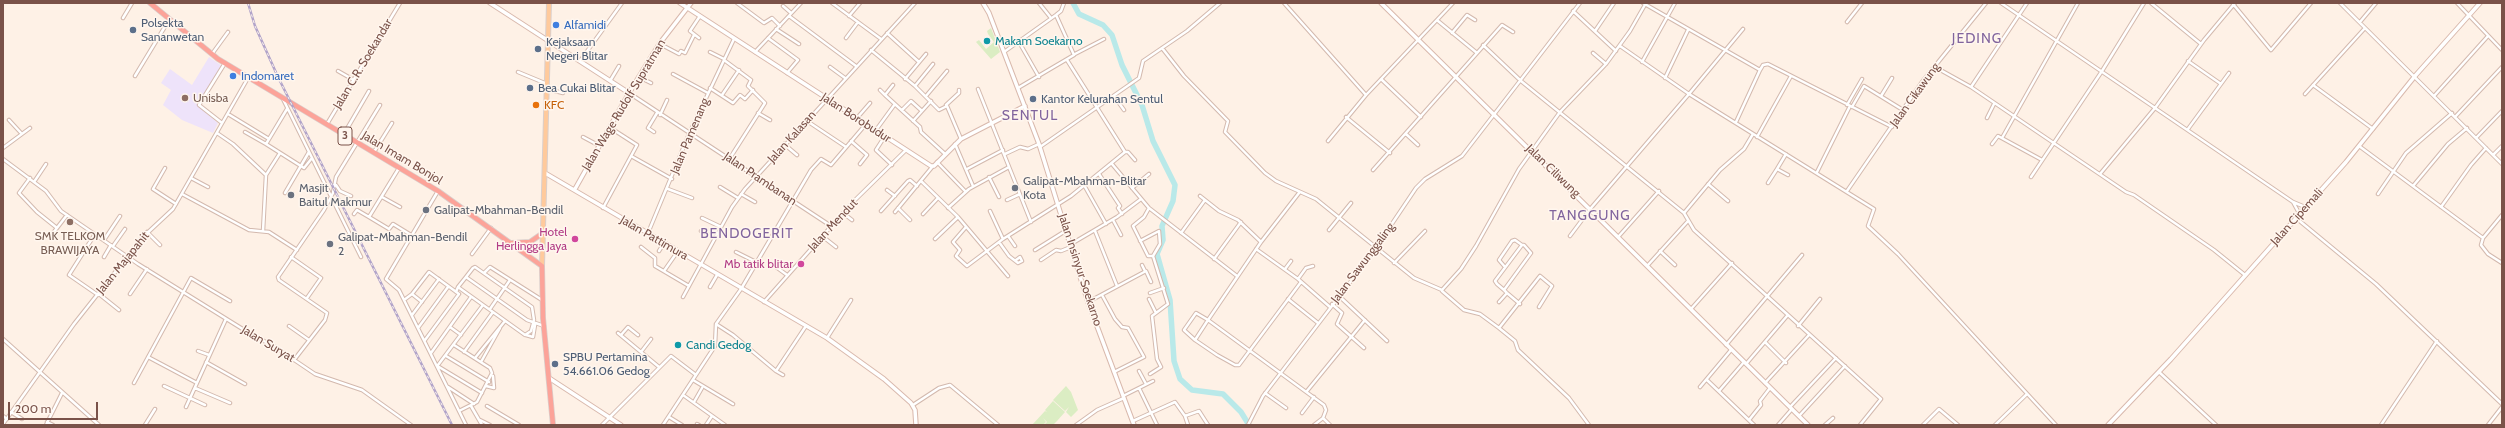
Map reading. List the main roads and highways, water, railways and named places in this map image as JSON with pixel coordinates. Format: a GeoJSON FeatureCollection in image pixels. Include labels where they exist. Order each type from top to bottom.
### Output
{"type":"FeatureCollection","features":[{"type":"Feature","properties":{"kind":"highway","name":"Jalan Imam Bonjol"},"geometry":{"type":"LineString","coordinates":[[150,3],[225,63],[438,191],[542,266]]}},
{"type":"Feature","properties":{"kind":"highway"},"geometry":{"type":"LineString","coordinates":[[510,242],[527,243],[543,233]]}},
{"type":"Feature","properties":{"kind":"highway"},"geometry":{"type":"LineString","coordinates":[[542,266],[543,326],[553,425]]}},
{"type":"Feature","properties":{"kind":"main road"},"geometry":{"type":"LineString","coordinates":[[490,3],[629,93]]}},
{"type":"Feature","properties":{"kind":"main road"},"geometry":{"type":"LineString","coordinates":[[542,266],[549,3]]}},
{"type":"Feature","properties":{"kind":"main road","name":"Jalan Borobudur"},"geometry":{"type":"LineString","coordinates":[[680,3],[906,150],[934,166],[954,144],[961,139],[1025,106]]}},
{"type":"Feature","properties":{"kind":"main road","name":"Jalan Wage Rudolf Supratman"},"geometry":{"type":"LineString","coordinates":[[575,189],[598,145],[629,93],[660,44],[691,3]]}},
{"type":"Feature","properties":{"kind":"main road","name":"Jalan Insinyur Soekarno"},"geometry":{"type":"LineString","coordinates":[[984,3],[1040,146],[1088,302],[1133,423]]}},
{"type":"Feature","properties":{"kind":"main road","name":"Jalan Ciliwung"},"geometry":{"type":"LineString","coordinates":[[1381,3],[1494,115],[1591,208],[1726,345],[1808,425]]}},
{"type":"Feature","properties":{"kind":"main road","name":"Jalan Cipemali"},"geometry":{"type":"LineString","coordinates":[[2108,425],[2159,372],[2359,146],[2415,76],[2480,3]]}},
{"type":"Feature","properties":{"kind":"main road","name":"Jalan Pattimura"},"geometry":{"type":"LineString","coordinates":[[545,173],[575,189],[603,209],[648,233],[763,302],[827,338],[884,379],[913,405],[916,425]]}},
{"type":"Feature","properties":{"kind":"main road"},"geometry":{"type":"LineString","coordinates":[[549,378],[620,425]]}},
{"type":"Feature","properties":{"kind":"waterway"},"geometry":{"type":"LineString","coordinates":[[1073,3],[1079,14],[1103,25],[1112,35],[1122,65],[1142,105],[1153,141],[1175,185],[1173,201],[1162,226],[1163,240],[1157,254],[1170,300],[1174,361],[1180,379],[1192,390],[1223,394],[1241,412],[1249,425]]}},
{"type":"Feature","properties":{"kind":"railway"},"geometry":{"type":"LineString","coordinates":[[248,3],[255,26],[278,77],[452,425]]}},
{"type":"Feature","properties":{"kind":"place","name":"Alfamidi"},"geometry":{"type":"Point","coordinates":[556,25]}},
{"type":"Feature","properties":{"kind":"place","name":"Polsekta Sananwetan"},"geometry":{"type":"Point","coordinates":[133,30]}},
{"type":"Feature","properties":{"kind":"place","name":"Makam Soekarno"},"geometry":{"type":"Point","coordinates":[987,41]}},
{"type":"Feature","properties":{"kind":"place","name":"Kejaksaan Negeri Blitar"},"geometry":{"type":"Point","coordinates":[538,49]}},
{"type":"Feature","properties":{"kind":"place","name":"Indomaret"},"geometry":{"type":"Point","coordinates":[233,76]}},
{"type":"Feature","properties":{"kind":"place","name":"Bea Cukai Blitar"},"geometry":{"type":"Point","coordinates":[530,88]}},
{"type":"Feature","properties":{"kind":"place","name":"Unisba"},"geometry":{"type":"Point","coordinates":[185,98]}},
{"type":"Feature","properties":{"kind":"place","name":"Kantor Kelurahan Sentul"},"geometry":{"type":"Point","coordinates":[1033,99]}},
{"type":"Feature","properties":{"kind":"place","name":"KFC"},"geometry":{"type":"Point","coordinates":[536,105]}},
{"type":"Feature","properties":{"kind":"place","name":"Galipat-Mbahman-Blitar Kota"},"geometry":{"type":"Point","coordinates":[1015,188]}},
{"type":"Feature","properties":{"kind":"place","name":"Masjit Baitul Makmur"},"geometry":{"type":"Point","coordinates":[291,195]}},
{"type":"Feature","properties":{"kind":"place","name":"Galipat-Mbahman-Bendil"},"geometry":{"type":"Point","coordinates":[426,210]}},
{"type":"Feature","properties":{"kind":"place","name":"SMK TELKOM BRAWIJAYA"},"geometry":{"type":"Point","coordinates":[70,222]}},
{"type":"Feature","properties":{"kind":"place","name":"Hotel Herlingga Jaya"},"geometry":{"type":"Point","coordinates":[575,239]}},
{"type":"Feature","properties":{"kind":"place","name":"Galipat-Mbahman-Bendil 2"},"geometry":{"type":"Point","coordinates":[330,244]}},
{"type":"Feature","properties":{"kind":"place","name":"Mb tatik blitar"},"geometry":{"type":"Point","coordinates":[801,264]}},
{"type":"Feature","properties":{"kind":"place","name":"Candi Gedog"},"geometry":{"type":"Point","coordinates":[678,345]}},
{"type":"Feature","properties":{"kind":"place","name":"SPBU Pertamina 54.661.06 Gedog"},"geometry":{"type":"Point","coordinates":[555,364]}},
{"type":"Feature","properties":{"kind":"district","name":"JEDING"},"geometry":{"type":"Point","coordinates":[1977,39]}},
{"type":"Feature","properties":{"kind":"district","name":"SENTUL"},"geometry":{"type":"Point","coordinates":[1030,116]}},
{"type":"Feature","properties":{"kind":"district","name":"TANGGUNG"},"geometry":{"type":"Point","coordinates":[1590,216]}},
{"type":"Feature","properties":{"kind":"district","name":"BENDOGERIT"},"geometry":{"type":"Point","coordinates":[747,234]}}]}
